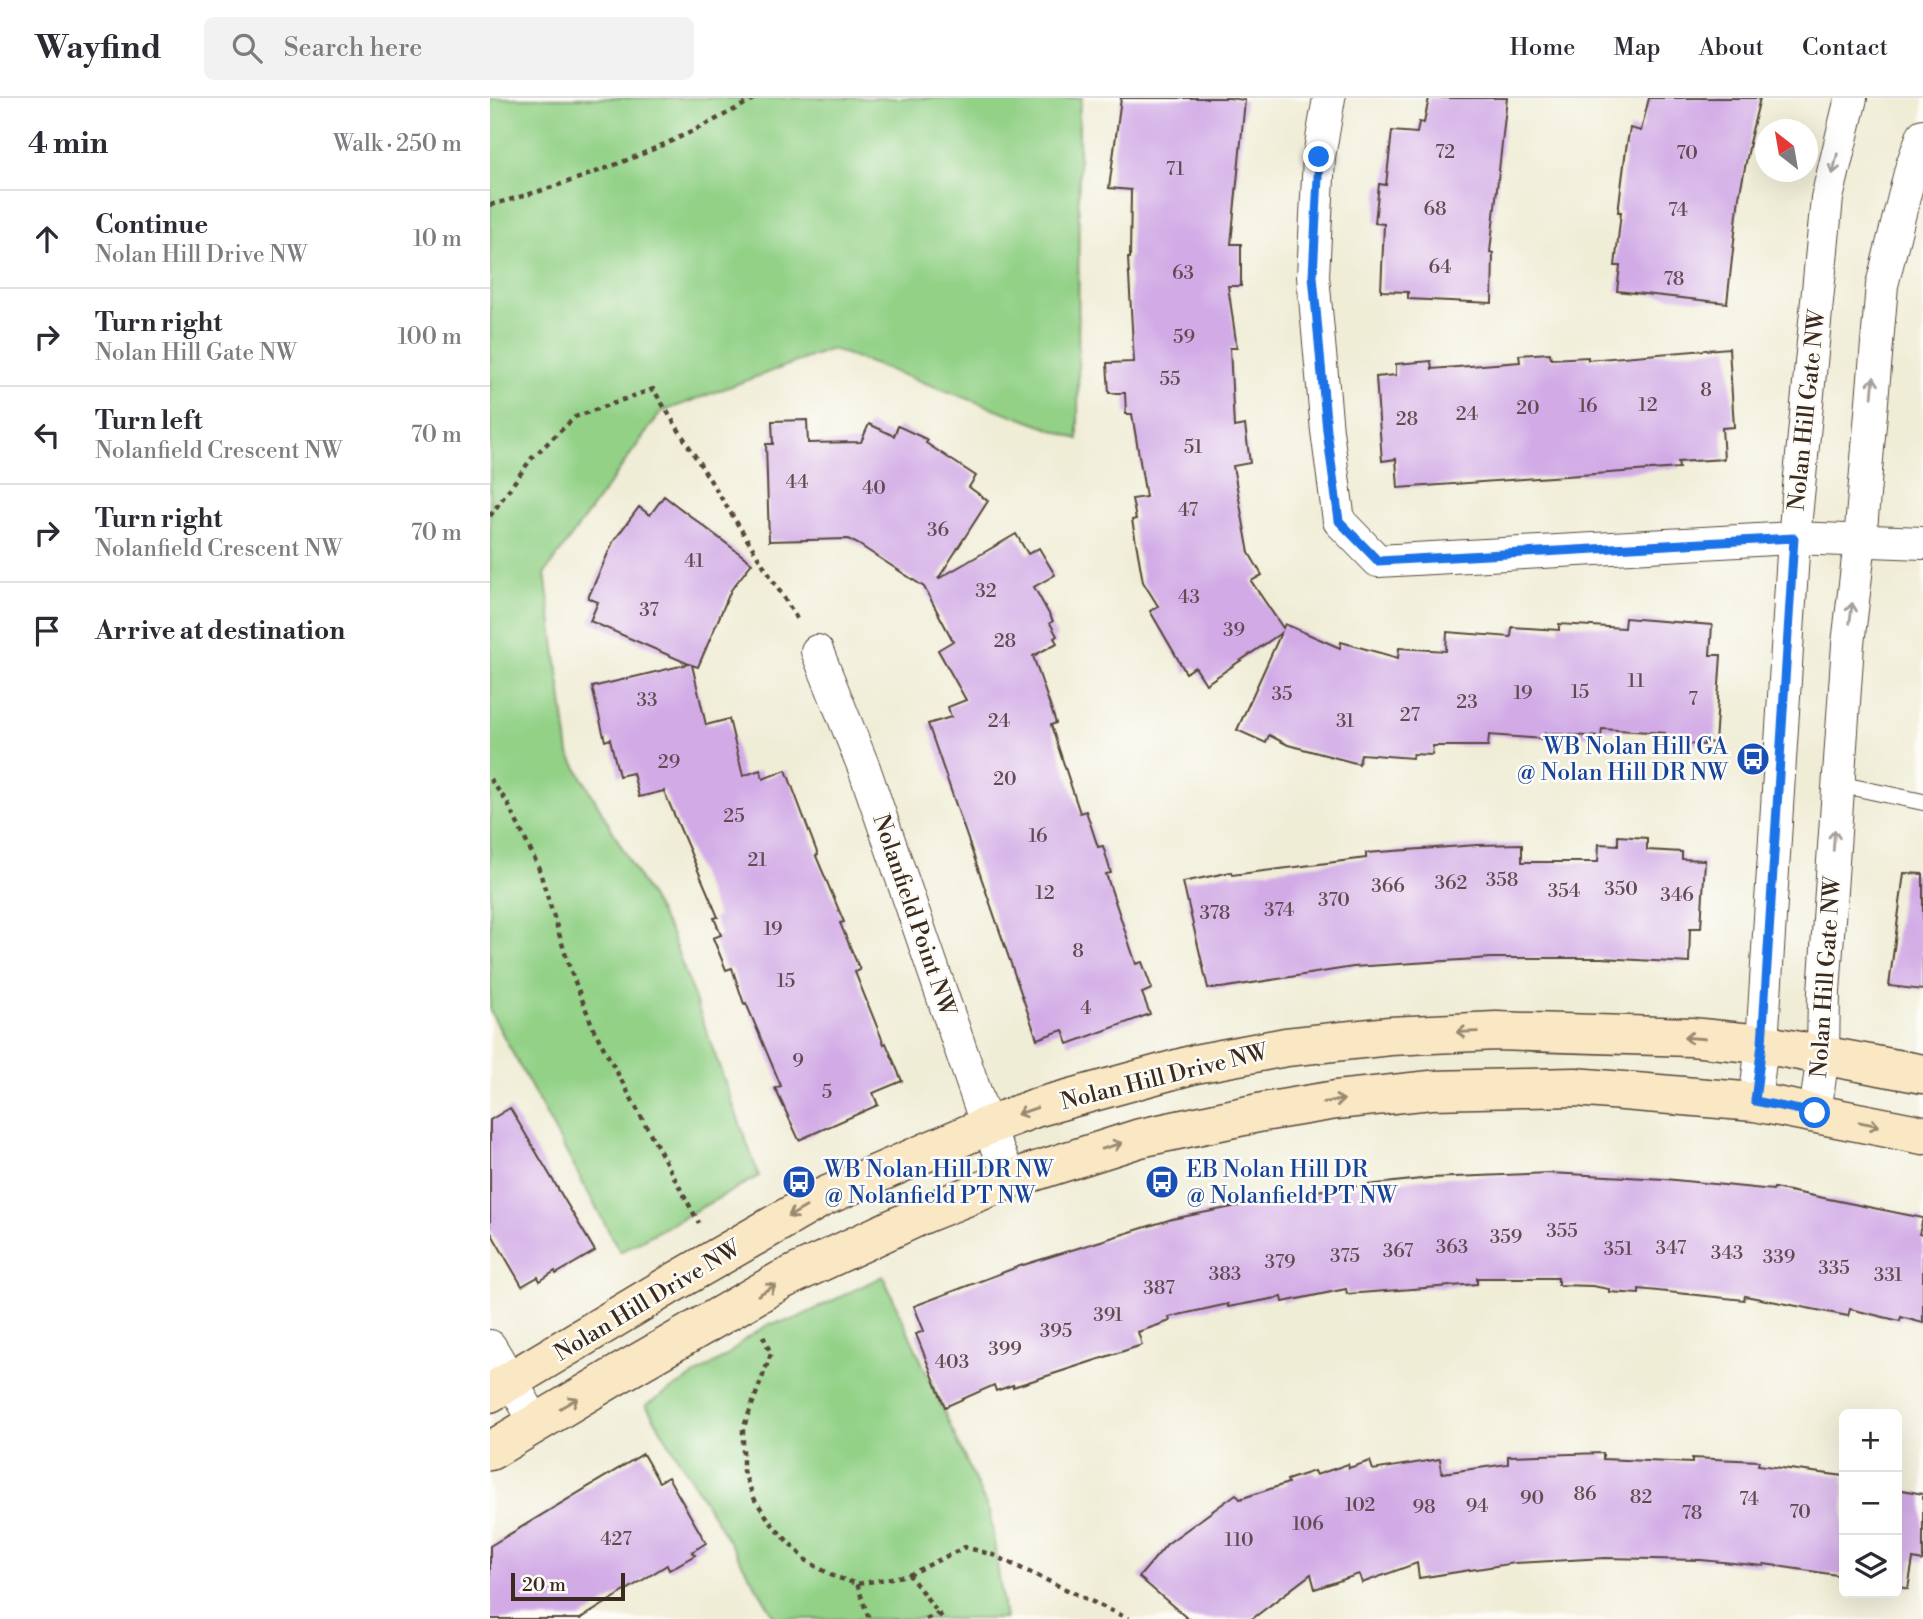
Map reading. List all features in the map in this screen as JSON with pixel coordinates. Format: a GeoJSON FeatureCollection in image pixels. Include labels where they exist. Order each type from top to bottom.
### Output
{"type":"FeatureCollection","features":[{"type":"Feature","properties":{"kind":"street"},"geometry":{"type":"LineString","coordinates":[[1329,98],[1319,157],[1313,276],[1327,431],[1339,521],[1378,561],[1794,538],[1923,542]]}},
{"type":"Feature","properties":{"kind":"street","name":"Nolan Hill Gate NW"},"geometry":{"type":"LineString","coordinates":[[1755,1101],[1762,1044],[1794,538],[1828,198],[1851,98]]}},
{"type":"Feature","properties":{"kind":"street","name":"Nolan Hill Gate NW"},"geometry":{"type":"LineString","coordinates":[[1815,1113],[1823,1055],[1824,992],[1848,644],[1860,541],[1882,285],[1912,164],[1923,135]]}},
{"type":"Feature","properties":{"kind":"street","name":"Nolanfield Point NW"},"geometry":{"type":"LineString","coordinates":[[817,651],[864,768],[987,1126],[1011,1179]]}},
{"type":"Feature","properties":{"kind":"street","name":"Nolan Hill Drive NW"},"geometry":{"type":"LineString","coordinates":[[500,1387],[821,1198],[1035,1108],[1195,1064],[1312,1044],[1390,1035],[1496,1031],[1691,1037],[1762,1044],[1923,1074]]}},
{"type":"Feature","properties":{"kind":"street"},"geometry":{"type":"LineString","coordinates":[[490,1451],[782,1280],[926,1213],[1011,1179],[1140,1138],[1263,1112],[1336,1100],[1431,1090],[1575,1087],[1755,1101],[1923,1135]]}},
{"type":"Feature","properties":{"kind":"street"},"geometry":{"type":"LineString","coordinates":[[490,1346],[500,1387],[536,1423]]}},
{"type":"Feature","properties":{"kind":"lane"},"geometry":{"type":"LineString","coordinates":[[1838,784],[1923,802]]}},
{"type":"Feature","properties":{"kind":"path"},"geometry":{"type":"LineString","coordinates":[[490,205],[518,198],[662,146],[755,98]]}},
{"type":"Feature","properties":{"kind":"path"},"geometry":{"type":"LineString","coordinates":[[490,516],[531,459],[575,417],[653,388],[817,651]]}},
{"type":"Feature","properties":{"kind":"path"},"geometry":{"type":"LineString","coordinates":[[490,779],[507,802],[538,866],[570,969],[594,1030],[705,1233]]}},
{"type":"Feature","properties":{"kind":"path"},"geometry":{"type":"LineString","coordinates":[[760,1331],[771,1354],[743,1429],[743,1471],[755,1500],[774,1527],[807,1562],[833,1576],[857,1584],[909,1575],[965,1547],[993,1555],[1129,1619]]}},
{"type":"Feature","properties":{"kind":"path"},"geometry":{"type":"LineString","coordinates":[[909,1575],[943,1619]]}},
{"type":"Feature","properties":{"kind":"path"},"geometry":{"type":"LineString","coordinates":[[857,1584],[869,1619]]}},
{"type":"Feature","properties":{"kind":"path"},"geometry":{"type":"LineString","coordinates":[[926,1619],[939,1613]]}},
{"type":"Feature","properties":{"kind":"green space"},"geometry":{"type":"Polygon","coordinates":[[[490,98],[1082,98],[1079,112],[1078,439],[832,349],[661,412],[545,573],[569,754],[671,934],[759,1176],[620,1252],[490,1011],[490,98]]]}},
{"type":"Feature","properties":{"kind":"green space"},"geometry":{"type":"Polygon","coordinates":[[[883,1276],[990,1514],[1005,1619],[776,1619],[646,1405],[728,1355],[744,1340],[769,1324],[793,1320],[883,1276]]]}},
{"type":"Feature","properties":{"kind":"building"},"geometry":{"type":"Polygon","coordinates":[[[1121,98],[1245,100],[1231,244],[1241,244],[1241,286],[1228,286],[1237,348],[1230,348],[1234,427],[1245,425],[1250,463],[1233,466],[1249,553],[1262,575],[1251,581],[1283,628],[1285,624],[1340,648],[1341,642],[1398,658],[1399,648],[1446,651],[1447,632],[1511,637],[1512,627],[1559,630],[1559,624],[1624,628],[1625,618],[1712,625],[1710,655],[1721,655],[1715,743],[1664,743],[1665,733],[1602,729],[1601,737],[1545,733],[1545,739],[1489,735],[1488,746],[1433,746],[1432,755],[1413,754],[1412,758],[1361,754],[1359,764],[1288,745],[1269,735],[1266,743],[1237,730],[1281,633],[1206,684],[1195,667],[1186,673],[1150,611],[1158,606],[1143,582],[1132,520],[1136,519],[1132,499],[1146,497],[1132,414],[1126,414],[1125,393],[1109,393],[1107,363],[1134,362],[1128,258],[1131,190],[1109,188],[1121,98]]]}},
{"type":"Feature","properties":{"kind":"building"},"geometry":{"type":"Polygon","coordinates":[[[1429,98],[1507,98],[1490,252],[1493,253],[1492,303],[1408,299],[1408,292],[1381,291],[1384,224],[1375,223],[1379,184],[1386,185],[1392,131],[1417,133],[1419,122],[1424,123],[1429,98]]]}},
{"type":"Feature","properties":{"kind":"building"},"geometry":{"type":"Polygon","coordinates":[[[1649,98],[1760,98],[1739,197],[1727,303],[1617,291],[1620,266],[1615,266],[1621,212],[1618,212],[1626,149],[1630,128],[1641,131],[1649,98]]]}},
{"type":"Feature","properties":{"kind":"building"},"geometry":{"type":"Polygon","coordinates":[[[1729,348],[1734,427],[1722,428],[1724,459],[1678,462],[1679,468],[1398,488],[1396,459],[1382,461],[1376,377],[1396,375],[1396,364],[1431,361],[1432,369],[1520,362],[1519,355],[1550,353],[1551,359],[1588,357],[1588,360],[1729,348]]]}},
{"type":"Feature","properties":{"kind":"building"},"geometry":{"type":"Polygon","coordinates":[[[807,420],[808,443],[861,442],[869,424],[894,436],[898,426],[928,440],[926,443],[976,476],[969,487],[988,501],[938,579],[1016,534],[1028,554],[1039,548],[1055,575],[1034,587],[1053,621],[1050,623],[1057,636],[1054,638],[1057,643],[1033,656],[1056,723],[1051,725],[1080,813],[1086,811],[1098,847],[1103,846],[1111,873],[1106,874],[1136,964],[1142,962],[1152,989],[1142,993],[1150,1014],[1068,1044],[1063,1030],[1037,1039],[928,724],[951,717],[948,707],[966,700],[938,650],[953,641],[924,587],[848,539],[769,541],[766,444],[773,444],[772,421],[807,420]]]}},
{"type":"Feature","properties":{"kind":"building"},"geometry":{"type":"Polygon","coordinates":[[[664,496],[752,563],[731,590],[698,667],[692,665],[706,725],[729,719],[743,776],[760,770],[763,779],[786,770],[818,855],[816,856],[844,922],[840,923],[860,970],[855,972],[902,1081],[873,1093],[878,1105],[799,1140],[775,1088],[781,1086],[746,1003],[744,1004],[732,968],[726,970],[713,938],[721,935],[714,918],[718,917],[664,791],[639,797],[633,773],[619,776],[610,739],[605,741],[592,687],[689,664],[590,621],[598,602],[588,598],[613,542],[639,507],[650,515],[664,496]]]}},
{"type":"Feature","properties":{"kind":"building"},"geometry":{"type":"Polygon","coordinates":[[[1618,836],[1647,838],[1647,850],[1682,852],[1682,859],[1705,860],[1701,928],[1690,928],[1689,963],[1602,958],[1491,958],[1353,967],[1208,988],[1183,882],[1231,872],[1232,875],[1366,858],[1366,853],[1477,845],[1522,844],[1522,862],[1598,862],[1599,844],[1618,845],[1618,836]]]}},
{"type":"Feature","properties":{"kind":"building"},"geometry":{"type":"Polygon","coordinates":[[[1904,873],[1923,874],[1923,990],[1889,986],[1904,873]]]}},
{"type":"Feature","properties":{"kind":"building"},"geometry":{"type":"Polygon","coordinates":[[[510,1108],[595,1251],[556,1274],[555,1271],[540,1281],[538,1277],[522,1286],[490,1231],[490,1120],[510,1108]]]}},
{"type":"Feature","properties":{"kind":"building"},"geometry":{"type":"Polygon","coordinates":[[[1549,1173],[1774,1188],[1923,1218],[1919,1234],[1923,1235],[1923,1323],[1901,1317],[1900,1321],[1850,1309],[1848,1316],[1745,1296],[1744,1300],[1639,1289],[1639,1294],[1609,1292],[1609,1289],[1592,1286],[1558,1285],[1558,1278],[1477,1278],[1477,1284],[1347,1294],[1346,1289],[1283,1302],[1282,1297],[1228,1307],[1228,1304],[1169,1317],[1170,1321],[1138,1332],[1142,1345],[1013,1387],[996,1391],[994,1385],[945,1407],[916,1334],[924,1331],[914,1306],[1020,1266],[1172,1219],[1307,1192],[1430,1178],[1549,1173]]]}},
{"type":"Feature","properties":{"kind":"building"},"geometry":{"type":"Polygon","coordinates":[[[1603,1453],[1603,1459],[1692,1463],[1692,1458],[1759,1461],[1758,1465],[1839,1475],[1839,1575],[1764,1564],[1605,1558],[1515,1563],[1419,1578],[1417,1563],[1362,1583],[1359,1574],[1315,1589],[1311,1574],[1252,1619],[1188,1619],[1139,1577],[1167,1544],[1236,1494],[1240,1499],[1314,1471],[1316,1475],[1348,1464],[1349,1468],[1370,1461],[1373,1470],[1440,1459],[1442,1473],[1508,1464],[1508,1456],[1603,1453]]]}},
{"type":"Feature","properties":{"kind":"building"},"geometry":{"type":"Polygon","coordinates":[[[643,1454],[659,1482],[668,1477],[706,1543],[692,1552],[695,1555],[669,1570],[667,1565],[580,1619],[490,1619],[490,1546],[643,1454]]]}},
{"type":"Feature","properties":{"kind":"building"},"geometry":{"type":"Polygon","coordinates":[[[1902,1490],[1923,1494],[1923,1561],[1913,1559],[1908,1589],[1902,1587],[1902,1490]]]}},
{"type":"Feature","properties":{"kind":"place","name":"WB Nolan Hill GA @ Nolan Hill DR NW"},"geometry":{"type":"Point","coordinates":[1753,759]}},
{"type":"Feature","properties":{"kind":"place","name":"WB Nolan Hill DR NW @ Nolanfield PT NW"},"geometry":{"type":"Point","coordinates":[799,1182]}},
{"type":"Feature","properties":{"kind":"place","name":"EB Nolan Hill DR @ Nolanfield PT NW"},"geometry":{"type":"Point","coordinates":[1162,1182]}},
{"type":"Feature","properties":{"kind":"route"},"geometry":{"type":"LineString","coordinates":[[1319,157],[1313,276],[1327,431],[1339,521],[1378,561],[1794,538],[1762,1044],[1755,1101],[1815,1113]]}}]}
